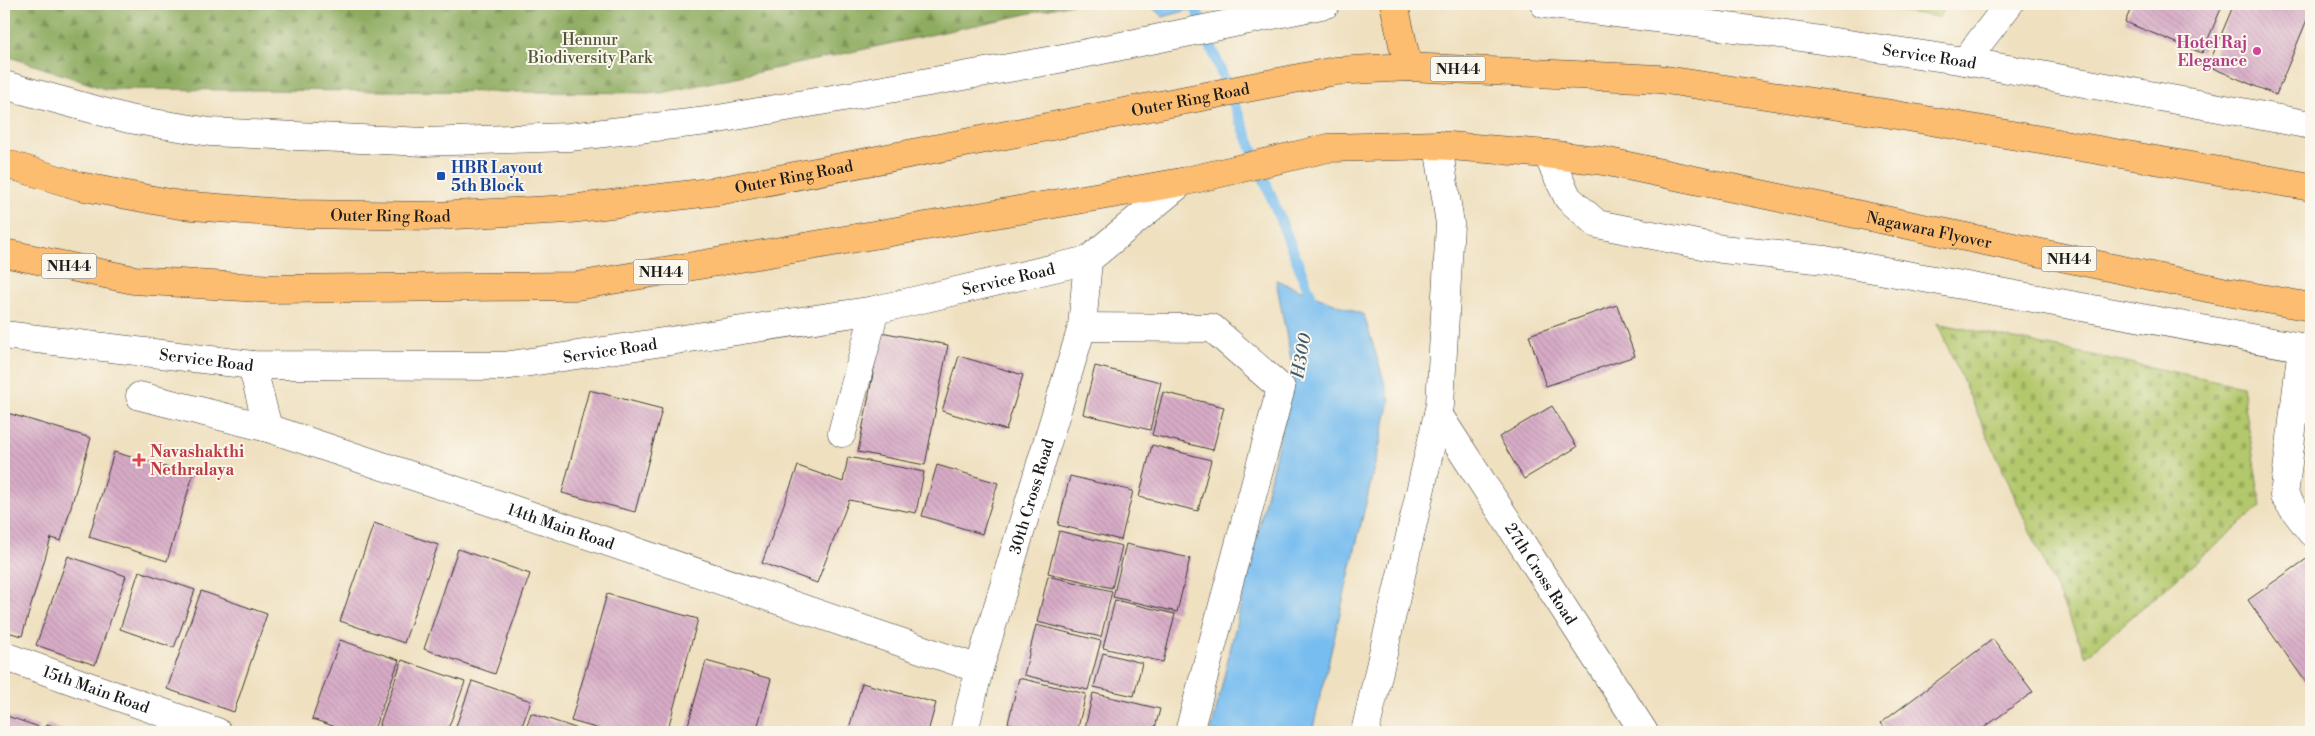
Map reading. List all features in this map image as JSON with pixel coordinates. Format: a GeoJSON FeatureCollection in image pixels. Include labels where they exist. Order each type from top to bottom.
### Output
{"type":"FeatureCollection","features":[{"type":"Feature","properties":{"kind":"highway"},"geometry":{"type":"LineString","coordinates":[[1394,4],[1408,67]]}},
{"type":"Feature","properties":{"kind":"highway","name":"Outer Ring Road"},"geometry":{"type":"LineString","coordinates":[[4,163],[79,186],[180,206],[296,214],[436,216],[570,209],[718,191],[1335,71],[1408,67],[1659,79],[1884,113],[2311,187]]}},
{"type":"Feature","properties":{"kind":"highway","name":"NH44"},"geometry":{"type":"LineString","coordinates":[[4,253],[134,280],[273,289],[577,286],[1182,182],[1328,148],[1438,145],[1547,154]]}},
{"type":"Feature","properties":{"kind":"highway","name":"Nagawara Flyover"},"geometry":{"type":"LineString","coordinates":[[1547,154],[1604,161],[2218,290],[2311,307]]}},
{"type":"Feature","properties":{"kind":"street"},"geometry":{"type":"LineString","coordinates":[[4,85],[129,119],[210,132],[425,142],[549,138],[707,122],[1048,61],[1326,4]]}},
{"type":"Feature","properties":{"kind":"street","name":"Service Road"},"geometry":{"type":"LineString","coordinates":[[1544,4],[1759,31],[1965,60],[2311,125]]}},
{"type":"Feature","properties":{"kind":"street"},"geometry":{"type":"LineString","coordinates":[[1965,60],[2009,4]]}},
{"type":"Feature","properties":{"kind":"street"},"geometry":{"type":"LineString","coordinates":[[1365,732],[1438,414],[1450,224],[1438,145]]}},
{"type":"Feature","properties":{"kind":"street"},"geometry":{"type":"LineString","coordinates":[[1547,154],[1568,198],[1597,224],[1722,249],[1825,260],[2307,348],[2284,496],[2311,532]]}},
{"type":"Feature","properties":{"kind":"street","name":"Service Road"},"geometry":{"type":"LineString","coordinates":[[4,335],[252,365],[504,366],[874,310],[1088,260],[1182,182]]}},
{"type":"Feature","properties":{"kind":"street","name":"30th Cross Road"},"geometry":{"type":"LineString","coordinates":[[964,732],[979,669],[1082,327],[1088,260]]}},
{"type":"Feature","properties":{"kind":"street"},"geometry":{"type":"LineString","coordinates":[[842,433],[874,310]]}},
{"type":"Feature","properties":{"kind":"street"},"geometry":{"type":"LineString","coordinates":[[1082,327],[1212,328],[1281,388],[1189,732]]}},
{"type":"Feature","properties":{"kind":"street"},"geometry":{"type":"LineString","coordinates":[[252,365],[268,428]]}},
{"type":"Feature","properties":{"kind":"street","name":"14th Main Road"},"geometry":{"type":"LineString","coordinates":[[140,396],[268,428],[503,506],[979,669]]}},
{"type":"Feature","properties":{"kind":"street","name":"27th Cross Road"},"geometry":{"type":"LineString","coordinates":[[1438,414],[1644,732]]}},
{"type":"Feature","properties":{"kind":"street","name":"15th Main Road"},"geometry":{"type":"LineString","coordinates":[[4,656],[217,732]]}},
{"type":"Feature","properties":{"kind":"green space","name":"Hennur Biodiversity Park"},"geometry":{"type":"Polygon","coordinates":[[[4,4],[1073,4],[662,93],[105,89],[4,55],[4,4]]]}},
{"type":"Feature","properties":{"kind":"green space"},"geometry":{"type":"Polygon","coordinates":[[[1855,4],[1950,4],[1939,17],[1855,4]]]}},
{"type":"Feature","properties":{"kind":"green space"},"geometry":{"type":"Polygon","coordinates":[[[1937,323],[2242,386],[2261,506],[2086,656],[1937,323]]]}},
{"type":"Feature","properties":{"kind":"water"},"geometry":{"type":"Polygon","coordinates":[[[1148,4],[1210,4],[1163,17],[1148,4]]]}},
{"type":"Feature","properties":{"kind":"water"},"geometry":{"type":"Polygon","coordinates":[[[1276,280],[1364,315],[1390,401],[1312,732],[1211,732],[1294,376],[1276,280]]]}},
{"type":"Feature","properties":{"kind":"building"},"geometry":{"type":"Polygon","coordinates":[[[2133,4],[2223,4],[2202,53],[2125,22],[2133,4]]]}},
{"type":"Feature","properties":{"kind":"building"},"geometry":{"type":"Polygon","coordinates":[[[2234,4],[2311,4],[2311,10],[2276,95],[2208,66],[2234,4]]]}},
{"type":"Feature","properties":{"kind":"building"},"geometry":{"type":"Polygon","coordinates":[[[1617,305],[1635,356],[1546,386],[1529,335],[1617,305]]]}},
{"type":"Feature","properties":{"kind":"building"},"geometry":{"type":"Polygon","coordinates":[[[881,332],[948,345],[925,465],[858,452],[881,332]]]}},
{"type":"Feature","properties":{"kind":"building"},"geometry":{"type":"Polygon","coordinates":[[[959,356],[1023,375],[1006,430],[942,411],[959,356]]]}},
{"type":"Feature","properties":{"kind":"building"},"geometry":{"type":"Polygon","coordinates":[[[1095,366],[1161,382],[1150,430],[1083,414],[1095,366]]]}},
{"type":"Feature","properties":{"kind":"building"},"geometry":{"type":"Polygon","coordinates":[[[589,390],[662,409],[635,512],[562,493],[589,390]]]}},
{"type":"Feature","properties":{"kind":"building"},"geometry":{"type":"Polygon","coordinates":[[[1163,392],[1224,407],[1213,450],[1152,435],[1163,392]]]}},
{"type":"Feature","properties":{"kind":"building"},"geometry":{"type":"Polygon","coordinates":[[[1552,406],[1577,447],[1524,479],[1499,437],[1552,406]]]}},
{"type":"Feature","properties":{"kind":"building"},"geometry":{"type":"Polygon","coordinates":[[[4,412],[91,438],[61,541],[51,538],[22,636],[4,631],[4,412]]]}},
{"type":"Feature","properties":{"kind":"building"},"geometry":{"type":"Polygon","coordinates":[[[1152,445],[1211,460],[1198,511],[1139,497],[1152,445]]]}},
{"type":"Feature","properties":{"kind":"building"},"geometry":{"type":"Polygon","coordinates":[[[114,452],[193,475],[167,561],[89,537],[114,452]]]}},
{"type":"Feature","properties":{"kind":"building"},"geometry":{"type":"Polygon","coordinates":[[[848,457],[924,472],[916,513],[849,500],[817,583],[762,563],[798,466],[843,482],[848,457]]]}},
{"type":"Feature","properties":{"kind":"building"},"geometry":{"type":"Polygon","coordinates":[[[937,465],[998,483],[982,534],[922,516],[937,465]]]}},
{"type":"Feature","properties":{"kind":"building"},"geometry":{"type":"Polygon","coordinates":[[[1070,476],[1133,491],[1121,540],[1058,525],[1070,476]]]}},
{"type":"Feature","properties":{"kind":"building"},"geometry":{"type":"Polygon","coordinates":[[[374,523],[438,545],[404,643],[340,621],[374,523]]]}},
{"type":"Feature","properties":{"kind":"building"},"geometry":{"type":"Polygon","coordinates":[[[1059,531],[1122,546],[1112,588],[1048,573],[1059,531]]]}},
{"type":"Feature","properties":{"kind":"building"},"geometry":{"type":"Polygon","coordinates":[[[1126,544],[1190,558],[1177,612],[1113,597],[1126,544]]]}},
{"type":"Feature","properties":{"kind":"building"},"geometry":{"type":"Polygon","coordinates":[[[458,549],[530,574],[495,674],[424,649],[458,549]]]}},
{"type":"Feature","properties":{"kind":"building"},"geometry":{"type":"Polygon","coordinates":[[[68,556],[126,576],[95,665],[36,645],[68,556]]]}},
{"type":"Feature","properties":{"kind":"building"},"geometry":{"type":"Polygon","coordinates":[[[2308,558],[2311,563],[2311,681],[2307,684],[2248,600],[2308,558]]]}},
{"type":"Feature","properties":{"kind":"building"},"geometry":{"type":"Polygon","coordinates":[[[139,571],[195,590],[174,648],[120,629],[139,571]]]}},
{"type":"Feature","properties":{"kind":"building"},"geometry":{"type":"Polygon","coordinates":[[[1048,576],[1112,591],[1101,637],[1037,622],[1048,576]]]}},
{"type":"Feature","properties":{"kind":"building"},"geometry":{"type":"Polygon","coordinates":[[[201,591],[267,614],[234,712],[167,689],[201,591]]]}},
{"type":"Feature","properties":{"kind":"building"},"geometry":{"type":"Polygon","coordinates":[[[607,594],[698,619],[667,732],[610,732],[571,721],[607,594]]]}},
{"type":"Feature","properties":{"kind":"building"},"geometry":{"type":"Polygon","coordinates":[[[1115,600],[1175,614],[1163,662],[1103,648],[1115,600]]]}},
{"type":"Feature","properties":{"kind":"building"},"geometry":{"type":"Polygon","coordinates":[[[1036,625],[1101,641],[1088,690],[1024,675],[1036,625]]]}},
{"type":"Feature","properties":{"kind":"building"},"geometry":{"type":"Polygon","coordinates":[[[1993,639],[2033,692],[1978,732],[1888,732],[1881,723],[1993,639]]]}},
{"type":"Feature","properties":{"kind":"building"},"geometry":{"type":"Polygon","coordinates":[[[340,640],[399,660],[373,732],[351,732],[312,719],[340,640]]]}},
{"type":"Feature","properties":{"kind":"building"},"geometry":{"type":"Polygon","coordinates":[[[1103,653],[1142,663],[1134,696],[1094,687],[1103,653]]]}},
{"type":"Feature","properties":{"kind":"building"},"geometry":{"type":"Polygon","coordinates":[[[402,660],[465,682],[447,732],[377,732],[402,660]]]}},
{"type":"Feature","properties":{"kind":"building"},"geometry":{"type":"Polygon","coordinates":[[[706,661],[771,679],[756,732],[686,732],[706,661]]]}},
{"type":"Feature","properties":{"kind":"building"},"geometry":{"type":"Polygon","coordinates":[[[1019,678],[1086,694],[1077,732],[1046,732],[1008,723],[1019,678]]]}},
{"type":"Feature","properties":{"kind":"building"},"geometry":{"type":"Polygon","coordinates":[[[472,681],[531,701],[520,732],[454,732],[472,681]]]}},
{"type":"Feature","properties":{"kind":"building"},"geometry":{"type":"Polygon","coordinates":[[[862,683],[936,703],[928,732],[848,732],[862,683]]]}},
{"type":"Feature","properties":{"kind":"building"},"geometry":{"type":"Polygon","coordinates":[[[1093,693],[1160,709],[1154,732],[1084,732],[1093,693]]]}},
{"type":"Feature","properties":{"kind":"building"},"geometry":{"type":"Polygon","coordinates":[[[531,713],[587,732],[525,732],[531,713]]]}},
{"type":"Feature","properties":{"kind":"building"},"geometry":{"type":"Polygon","coordinates":[[[4,715],[39,727],[38,732],[4,732],[4,715]]]}},
{"type":"Feature","properties":{"kind":"building"},"geometry":{"type":"Polygon","coordinates":[[[47,724],[69,732],[44,732],[47,724]]]}},
{"type":"Feature","properties":{"kind":"building"},"geometry":{"type":"Polygon","coordinates":[[[1009,728],[1023,732],[1008,732],[1009,728]]]}},
{"type":"Feature","properties":{"kind":"waterway","name":"H300"},"geometry":{"type":"LineString","coordinates":[[1194,4],[1315,306]]}},
{"type":"Feature","properties":{"kind":"place","name":"Hotel Raj Elegance"},"geometry":{"type":"Point","coordinates":[2257,51]}},
{"type":"Feature","properties":{"kind":"place","name":"HBR Layout 5th Block"},"geometry":{"type":"Point","coordinates":[441,176]}},
{"type":"Feature","properties":{"kind":"place","name":"Navashakthi Nethralaya"},"geometry":{"type":"Point","coordinates":[139,460]}}]}
